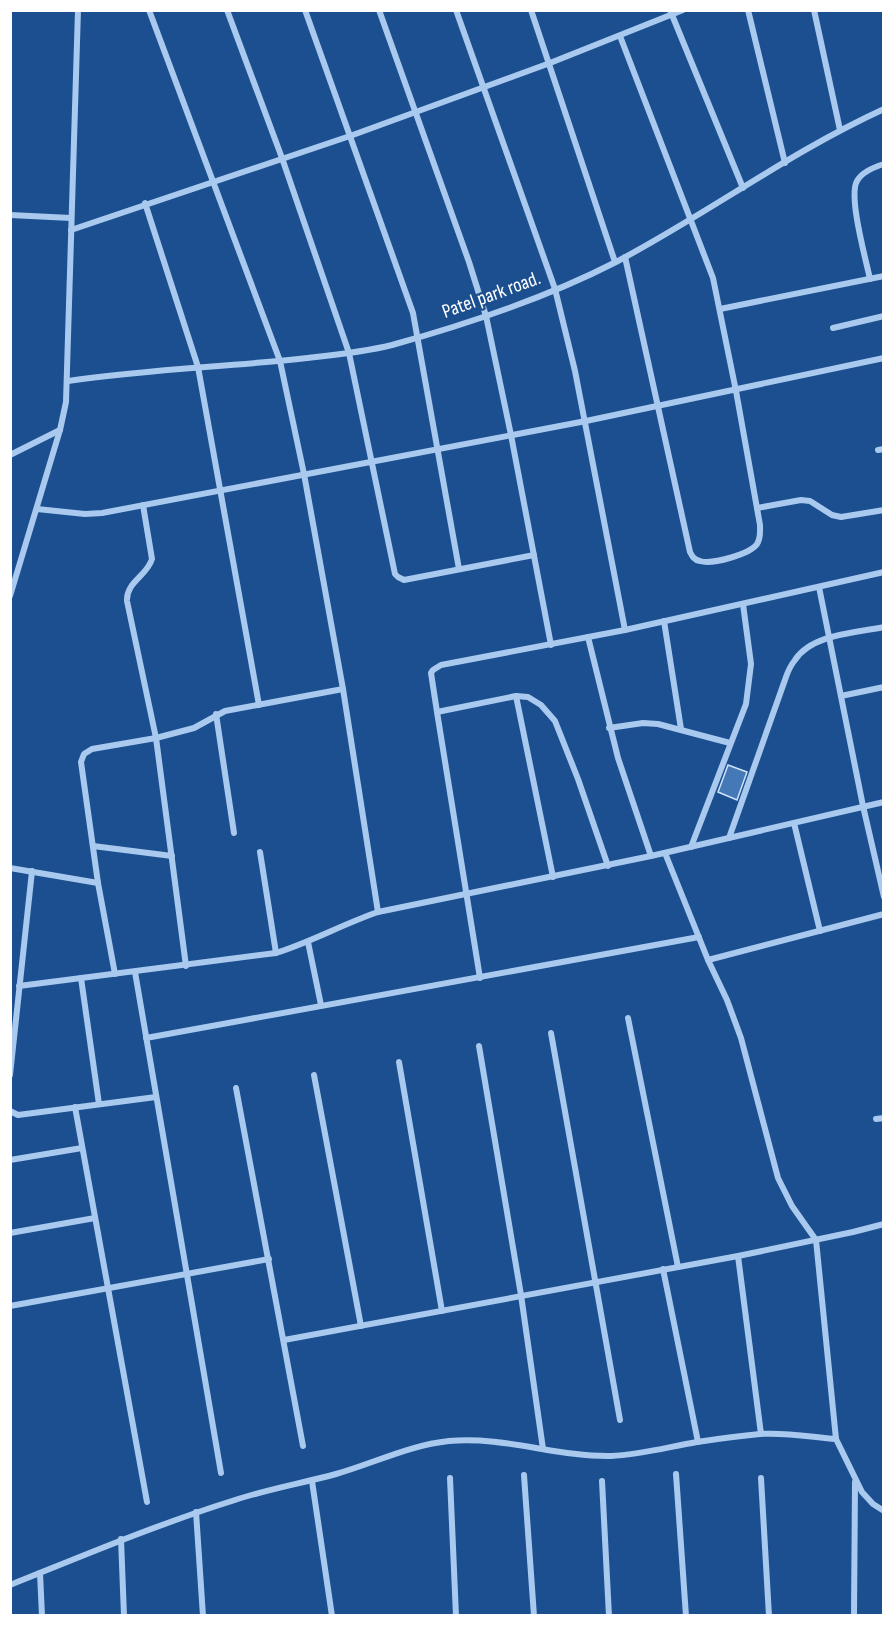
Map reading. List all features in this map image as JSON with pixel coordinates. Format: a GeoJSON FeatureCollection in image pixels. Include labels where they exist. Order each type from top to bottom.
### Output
{"type":"FeatureCollection","features":[{"type":"Feature","properties":{"kind":"street"},"geometry":{"type":"LineString","coordinates":[[10,596],[60,430],[68,381],[78,10]]}},
{"type":"Feature","properties":{"kind":"street"},"geometry":{"type":"LineString","coordinates":[[149,10],[280,361],[304,474],[343,689],[378,912]]}},
{"type":"Feature","properties":{"kind":"street"},"geometry":{"type":"LineString","coordinates":[[227,10],[282,158],[349,353],[393,567],[398,577],[404,580],[534,555]]}},
{"type":"Feature","properties":{"kind":"street"},"geometry":{"type":"LineString","coordinates":[[305,10],[409,297],[419,337],[436,450],[459,569]]}},
{"type":"Feature","properties":{"kind":"street"},"geometry":{"type":"LineString","coordinates":[[379,10],[486,316],[551,645]]}},
{"type":"Feature","properties":{"kind":"street"},"geometry":{"type":"LineString","coordinates":[[456,10],[555,289],[586,422],[625,630]]}},
{"type":"Feature","properties":{"kind":"street"},"geometry":{"type":"LineString","coordinates":[[531,10],[615,262]]}},
{"type":"Feature","properties":{"kind":"street"},"geometry":{"type":"LineString","coordinates":[[71,230],[145,203],[350,136],[550,63],[620,36],[672,12],[683,10]]}},
{"type":"Feature","properties":{"kind":"street"},"geometry":{"type":"LineString","coordinates":[[748,10],[785,163]]}},
{"type":"Feature","properties":{"kind":"street"},"geometry":{"type":"LineString","coordinates":[[814,10],[840,130]]}},
{"type":"Feature","properties":{"kind":"street"},"geometry":{"type":"LineString","coordinates":[[672,12],[743,188]]}},
{"type":"Feature","properties":{"kind":"street"},"geometry":{"type":"LineString","coordinates":[[620,36],[713,278],[720,309],[757,508],[760,538],[756,546],[735,556],[702,562],[694,559],[686,542],[625,256]]}},
{"type":"Feature","properties":{"kind":"street","name":"Patel park road."},"geometry":{"type":"LineString","coordinates":[[68,381],[106,375],[349,353],[388,346],[486,316],[615,262],[840,130],[884,109]]}},
{"type":"Feature","properties":{"kind":"street"},"geometry":{"type":"LineString","coordinates":[[870,279],[856,211],[855,184],[860,176],[884,164]]}},
{"type":"Feature","properties":{"kind":"street"},"geometry":{"type":"LineString","coordinates":[[145,203],[198,368],[260,705]]}},
{"type":"Feature","properties":{"kind":"street"},"geometry":{"type":"LineString","coordinates":[[10,215],[71,218]]}},
{"type":"Feature","properties":{"kind":"street"},"geometry":{"type":"LineString","coordinates":[[720,309],[884,276]]}},
{"type":"Feature","properties":{"kind":"street"},"geometry":{"type":"LineString","coordinates":[[833,327],[884,316]]}},
{"type":"Feature","properties":{"kind":"street"},"geometry":{"type":"LineString","coordinates":[[37,509],[93,514],[586,422],[884,358]]}},
{"type":"Feature","properties":{"kind":"street"},"geometry":{"type":"LineString","coordinates":[[10,455],[60,430]]}},
{"type":"Feature","properties":{"kind":"street"},"geometry":{"type":"LineString","coordinates":[[757,508],[801,500],[810,501],[832,515],[841,517],[884,510]]}},
{"type":"Feature","properties":{"kind":"street"},"geometry":{"type":"LineString","coordinates":[[143,505],[152,559],[150,566],[129,588],[127,594],[156,738],[186,966]]}},
{"type":"Feature","properties":{"kind":"street"},"geometry":{"type":"LineString","coordinates":[[480,978],[431,673],[436,667],[625,630],[884,572]]}},
{"type":"Feature","properties":{"kind":"street"},"geometry":{"type":"LineString","coordinates":[[819,587],[863,806],[884,897]]}},
{"type":"Feature","properties":{"kind":"street"},"geometry":{"type":"LineString","coordinates":[[691,847],[746,704],[751,664],[743,604]]}},
{"type":"Feature","properties":{"kind":"street"},"geometry":{"type":"LineString","coordinates":[[664,621],[681,729]]}},
{"type":"Feature","properties":{"kind":"street"},"geometry":{"type":"LineString","coordinates":[[729,838],[786,677],[795,658],[808,646],[829,638],[884,627]]}},
{"type":"Feature","properties":{"kind":"street"},"geometry":{"type":"LineString","coordinates":[[588,637],[609,728],[651,856]]}},
{"type":"Feature","properties":{"kind":"street"},"geometry":{"type":"LineString","coordinates":[[841,696],[884,687]]}},
{"type":"Feature","properties":{"kind":"street"},"geometry":{"type":"LineString","coordinates":[[115,974],[98,883],[81,762],[84,754],[92,748],[156,738],[202,726],[216,714],[225,711],[343,689]]}},
{"type":"Feature","properties":{"kind":"street"},"geometry":{"type":"LineString","coordinates":[[437,712],[516,696],[528,697],[541,705],[555,721],[608,866]]}},
{"type":"Feature","properties":{"kind":"street"},"geometry":{"type":"LineString","coordinates":[[516,696],[553,877]]}},
{"type":"Feature","properties":{"kind":"street"},"geometry":{"type":"LineString","coordinates":[[216,714],[234,833]]}},
{"type":"Feature","properties":{"kind":"street"},"geometry":{"type":"LineString","coordinates":[[609,728],[643,723],[681,729],[730,743]]}},
{"type":"Feature","properties":{"kind":"street"},"geometry":{"type":"LineString","coordinates":[[19,986],[276,953],[378,912],[608,866],[884,802]]}},
{"type":"Feature","properties":{"kind":"street"},"geometry":{"type":"LineString","coordinates":[[794,823],[819,931]]}},
{"type":"Feature","properties":{"kind":"street"},"geometry":{"type":"LineString","coordinates":[[93,846],[172,856]]}},
{"type":"Feature","properties":{"kind":"street"},"geometry":{"type":"LineString","coordinates":[[260,852],[276,953]]}},
{"type":"Feature","properties":{"kind":"street"},"geometry":{"type":"LineString","coordinates":[[665,853],[741,1038],[778,1178],[792,1206],[816,1240],[836,1439],[862,1492],[884,1511]]}},
{"type":"Feature","properties":{"kind":"street"},"geometry":{"type":"LineString","coordinates":[[10,868],[98,883]]}},
{"type":"Feature","properties":{"kind":"street"},"geometry":{"type":"LineString","coordinates":[[10,1075],[32,871]]}},
{"type":"Feature","properties":{"kind":"street"},"geometry":{"type":"LineString","coordinates":[[708,960],[884,914]]}},
{"type":"Feature","properties":{"kind":"street"},"geometry":{"type":"LineString","coordinates":[[146,1038],[699,937]]}},
{"type":"Feature","properties":{"kind":"street"},"geometry":{"type":"LineString","coordinates":[[308,942],[321,1005]]}},
{"type":"Feature","properties":{"kind":"street"},"geometry":{"type":"LineString","coordinates":[[135,972],[221,1473]]}},
{"type":"Feature","properties":{"kind":"street"},"geometry":{"type":"LineString","coordinates":[[81,978],[99,1104]]}},
{"type":"Feature","properties":{"kind":"street"},"geometry":{"type":"LineString","coordinates":[[628,1018],[678,1267]]}},
{"type":"Feature","properties":{"kind":"street"},"geometry":{"type":"LineString","coordinates":[[551,1033],[620,1420]]}},
{"type":"Feature","properties":{"kind":"street"},"geometry":{"type":"LineString","coordinates":[[479,1046],[521,1295],[543,1449]]}},
{"type":"Feature","properties":{"kind":"street"},"geometry":{"type":"LineString","coordinates":[[399,1062],[442,1311]]}},
{"type":"Feature","properties":{"kind":"street"},"geometry":{"type":"LineString","coordinates":[[314,1075],[361,1326]]}},
{"type":"Feature","properties":{"kind":"street"},"geometry":{"type":"LineString","coordinates":[[236,1088],[303,1446]]}},
{"type":"Feature","properties":{"kind":"street"},"geometry":{"type":"LineString","coordinates":[[10,1111],[18,1115],[156,1097]]}},
{"type":"Feature","properties":{"kind":"street"},"geometry":{"type":"LineString","coordinates":[[75,1107],[147,1502]]}},
{"type":"Feature","properties":{"kind":"street"},"geometry":{"type":"LineString","coordinates":[[876,1119],[884,1118]]}},
{"type":"Feature","properties":{"kind":"street"},"geometry":{"type":"LineString","coordinates":[[10,1160],[82,1148]]}},
{"type":"Feature","properties":{"kind":"street"},"geometry":{"type":"LineString","coordinates":[[10,1233],[94,1218]]}},
{"type":"Feature","properties":{"kind":"street"},"geometry":{"type":"LineString","coordinates":[[284,1340],[738,1256],[854,1233],[884,1224]]}},
{"type":"Feature","properties":{"kind":"street"},"geometry":{"type":"LineString","coordinates":[[738,1256],[761,1434]]}},
{"type":"Feature","properties":{"kind":"street"},"geometry":{"type":"LineString","coordinates":[[10,1306],[269,1259]]}},
{"type":"Feature","properties":{"kind":"street"},"geometry":{"type":"LineString","coordinates":[[663,1269],[698,1442]]}},
{"type":"Feature","properties":{"kind":"street"},"geometry":{"type":"LineString","coordinates":[[10,1585],[121,1539],[196,1512],[312,1481],[417,1447],[447,1441],[473,1440],[584,1455],[612,1456],[761,1434],[836,1439]]}},
{"type":"Feature","properties":{"kind":"street"},"geometry":{"type":"LineString","coordinates":[[676,1474],[686,1616]]}},
{"type":"Feature","properties":{"kind":"street"},"geometry":{"type":"LineString","coordinates":[[524,1475],[534,1616]]}},
{"type":"Feature","properties":{"kind":"street"},"geometry":{"type":"LineString","coordinates":[[450,1478],[456,1616]]}},
{"type":"Feature","properties":{"kind":"street"},"geometry":{"type":"LineString","coordinates":[[761,1478],[769,1616]]}},
{"type":"Feature","properties":{"kind":"street"},"geometry":{"type":"LineString","coordinates":[[854,1616],[855,1478]]}},
{"type":"Feature","properties":{"kind":"street"},"geometry":{"type":"LineString","coordinates":[[312,1481],[332,1616]]}},
{"type":"Feature","properties":{"kind":"street"},"geometry":{"type":"LineString","coordinates":[[602,1481],[609,1616]]}},
{"type":"Feature","properties":{"kind":"street"},"geometry":{"type":"LineString","coordinates":[[196,1512],[203,1616]]}},
{"type":"Feature","properties":{"kind":"street"},"geometry":{"type":"LineString","coordinates":[[121,1539],[124,1616]]}},
{"type":"Feature","properties":{"kind":"street"},"geometry":{"type":"LineString","coordinates":[[40,1573],[42,1616]]}},
{"type":"Feature","properties":{"kind":"building"},"geometry":{"type":"Polygon","coordinates":[[[728,765],[747,772],[737,800],[718,792],[728,765]]]}}]}
